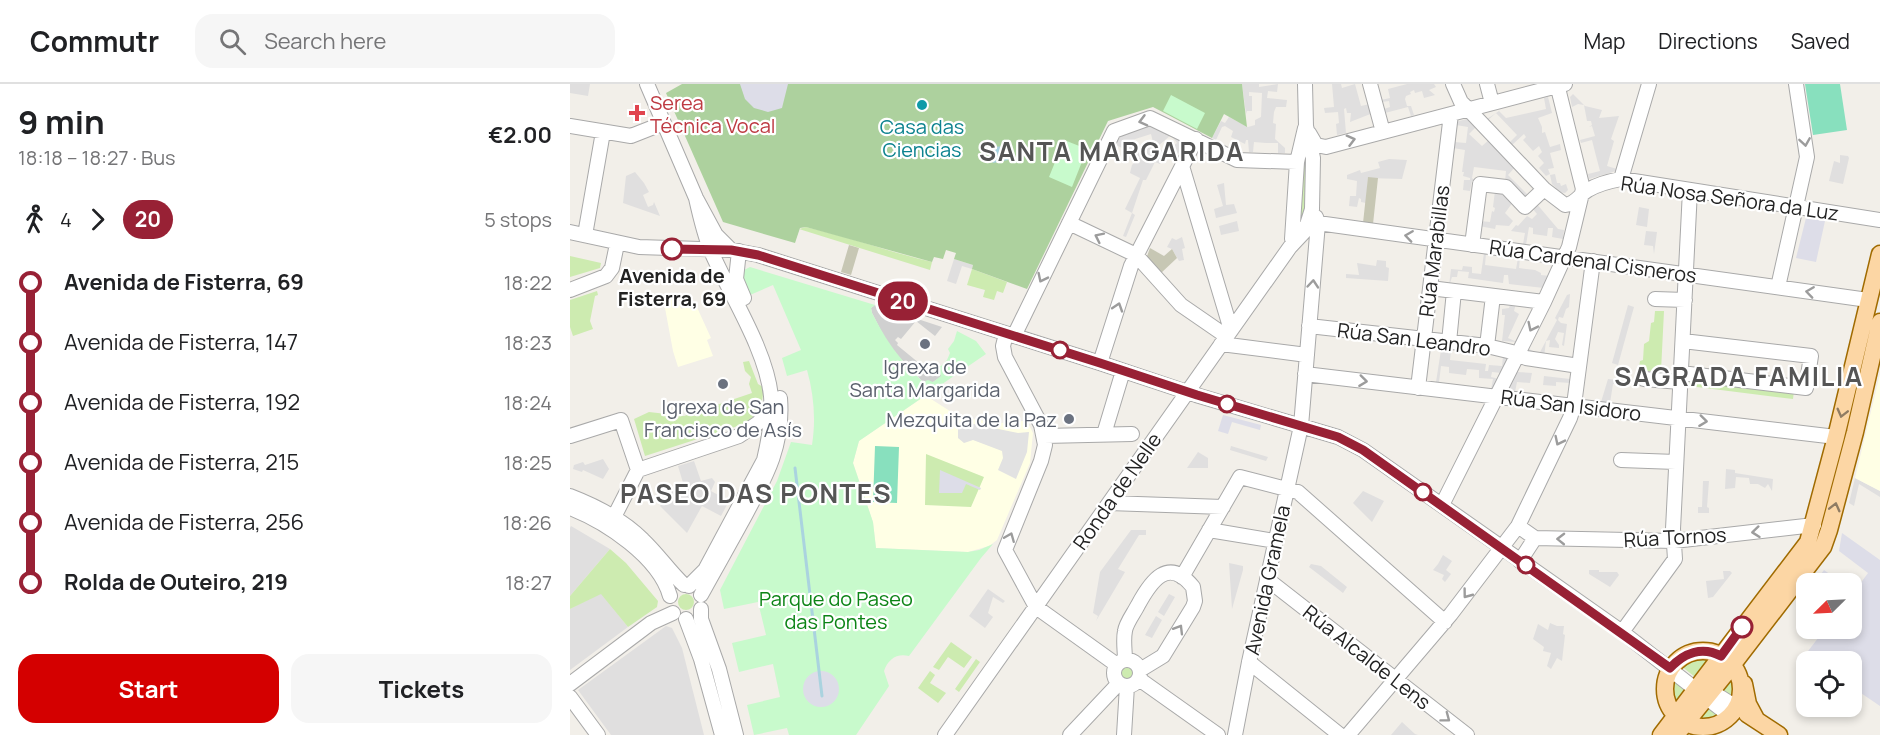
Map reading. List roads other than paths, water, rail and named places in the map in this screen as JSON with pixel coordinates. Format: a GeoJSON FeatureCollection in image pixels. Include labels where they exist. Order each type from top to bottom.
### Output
{"type":"FeatureCollection","features":[{"type":"Feature","properties":{"kind":"main road"},"geometry":{"type":"LineString","coordinates":[[1731,659],[1808,542],[1880,254]]}},
{"type":"Feature","properties":{"kind":"main road"},"geometry":{"type":"LineString","coordinates":[[1661,735],[1679,725],[1703,691],[1823,547],[1855,432],[1880,322]]}},
{"type":"Feature","properties":{"kind":"main road"},"geometry":{"type":"LineString","coordinates":[[1679,725],[1667,703],[1665,694],[1670,668],[1678,659],[1697,651],[1710,652],[1731,659]]}},
{"type":"Feature","properties":{"kind":"main road"},"geometry":{"type":"LineString","coordinates":[[1679,725],[1706,727],[1716,725],[1733,711],[1739,699],[1740,686],[1731,659]]}},
{"type":"Feature","properties":{"kind":"main road"},"geometry":{"type":"LineString","coordinates":[[1731,659],[1757,727]]}},
{"type":"Feature","properties":{"kind":"main road"},"geometry":{"type":"LineString","coordinates":[[1733,711],[1757,727],[1779,735]]}},
{"type":"Feature","properties":{"kind":"street"},"geometry":{"type":"LineString","coordinates":[[570,684],[651,623],[680,616],[695,616],[766,476],[777,446],[781,423],[780,396],[775,375],[738,286],[736,255],[716,235],[696,198],[647,84]]}},
{"type":"Feature","properties":{"kind":"street"},"geometry":{"type":"LineString","coordinates":[[1305,84],[1306,126],[1313,158],[1313,224]]}},
{"type":"Feature","properties":{"kind":"street"},"geometry":{"type":"LineString","coordinates":[[1370,84],[1383,132]]}},
{"type":"Feature","properties":{"kind":"street"},"geometry":{"type":"LineString","coordinates":[[1453,84],[1461,102],[1544,189],[1525,207],[1506,187],[1480,184],[1472,245]]}},
{"type":"Feature","properties":{"kind":"street"},"geometry":{"type":"LineString","coordinates":[[1487,84],[1492,103]]}},
{"type":"Feature","properties":{"kind":"street"},"geometry":{"type":"LineString","coordinates":[[1621,179],[1649,84]]}},
{"type":"Feature","properties":{"kind":"street"},"geometry":{"type":"LineString","coordinates":[[1778,287],[1807,157],[1796,84]]}},
{"type":"Feature","properties":{"kind":"street"},"geometry":{"type":"LineString","coordinates":[[1313,158],[1318,150],[1326,147],[1560,85],[1582,181],[1582,195],[1565,258],[1442,505]]}},
{"type":"Feature","properties":{"kind":"street","name":"Rúa Marabillas"},"geometry":{"type":"LineString","coordinates":[[1418,388],[1451,114]]}},
{"type":"Feature","properties":{"kind":"street"},"geometry":{"type":"LineString","coordinates":[[1124,735],[1131,680],[1136,663],[1121,662],[1036,607],[1005,550],[1041,461],[1044,436],[1034,411],[1010,368],[1003,346],[1069,223],[1114,131],[1150,117],[1237,159],[1297,162]]}},
{"type":"Feature","properties":{"kind":"street"},"geometry":{"type":"LineString","coordinates":[[570,126],[631,136],[664,123]]}},
{"type":"Feature","properties":{"kind":"street"},"geometry":{"type":"LineString","coordinates":[[1306,126],[1316,145],[1326,147]]}},
{"type":"Feature","properties":{"kind":"street"},"geometry":{"type":"LineString","coordinates":[[1292,240],[1297,162],[1306,126]]}},
{"type":"Feature","properties":{"kind":"street"},"geometry":{"type":"LineString","coordinates":[[585,235],[603,132]]}},
{"type":"Feature","properties":{"kind":"street"},"geometry":{"type":"LineString","coordinates":[[1100,363],[1136,255],[1196,139]]}},
{"type":"Feature","properties":{"kind":"street"},"geometry":{"type":"LineString","coordinates":[[1182,166],[1226,337]]}},
{"type":"Feature","properties":{"kind":"street","name":"Rúa Nosa Señora da Luz"},"geometry":{"type":"LineString","coordinates":[[1544,189],[1564,205],[1575,202],[1596,186],[1621,179],[1880,220]]}},
{"type":"Feature","properties":{"kind":"street"},"geometry":{"type":"LineString","coordinates":[[1622,632],[1675,559],[1676,462],[1690,190]]}},
{"type":"Feature","properties":{"kind":"street"},"geometry":{"type":"LineString","coordinates":[[696,198],[704,232],[713,255],[739,307],[763,365],[772,409],[769,440],[764,460],[705,570],[687,585],[675,588],[670,596],[669,605],[680,616],[701,659],[722,735]]}},
{"type":"Feature","properties":{"kind":"street"},"geometry":{"type":"LineString","coordinates":[[1069,223],[1136,255],[1181,305],[1226,337],[1306,355]]}},
{"type":"Feature","properties":{"kind":"street","name":"Rúa Cardenal Cisneros"},"geometry":{"type":"LineString","coordinates":[[1313,224],[1868,300]]}},
{"type":"Feature","properties":{"kind":"street","name":"Ronda de Nelle"},"geometry":{"type":"LineString","coordinates":[[945,735],[1292,240],[1313,224]]}},
{"type":"Feature","properties":{"kind":"street","name":"Avenida Gramela"},"geometry":{"type":"LineString","coordinates":[[1235,735],[1301,426],[1309,326],[1313,224]]}},
{"type":"Feature","properties":{"kind":"street"},"geometry":{"type":"LineString","coordinates":[[570,232],[639,247],[713,255],[762,257],[1352,444],[1733,711]]}},
{"type":"Feature","properties":{"kind":"street"},"geometry":{"type":"LineString","coordinates":[[570,290],[606,276],[612,268],[617,244]]}},
{"type":"Feature","properties":{"kind":"street"},"geometry":{"type":"LineString","coordinates":[[713,255],[726,271],[730,270],[736,255]]}},
{"type":"Feature","properties":{"kind":"street"},"geometry":{"type":"LineString","coordinates":[[1348,735],[1445,622],[1518,526],[1570,418],[1574,405],[1593,261]]}},
{"type":"Feature","properties":{"kind":"street"},"geometry":{"type":"LineString","coordinates":[[1430,288],[1544,302]]}},
{"type":"Feature","properties":{"kind":"street"},"geometry":{"type":"LineString","coordinates":[[1449,342],[1454,291]]}},
{"type":"Feature","properties":{"kind":"street"},"geometry":{"type":"LineString","coordinates":[[1487,346],[1493,296]]}},
{"type":"Feature","properties":{"kind":"street"},"geometry":{"type":"LineString","coordinates":[[1655,299],[1685,300]]}},
{"type":"Feature","properties":{"kind":"street","name":"Rúa San Leandro"},"geometry":{"type":"LineString","coordinates":[[1309,326],[1487,346],[1526,358],[1579,366]]}},
{"type":"Feature","properties":{"kind":"street"},"geometry":{"type":"LineString","coordinates":[[1644,379],[1681,378],[1806,387],[1811,356],[1683,340]]}},
{"type":"Feature","properties":{"kind":"street"},"geometry":{"type":"LineString","coordinates":[[1104,434],[1123,370]]}},
{"type":"Feature","properties":{"kind":"street","name":"Rúa San Isidoro"},"geometry":{"type":"LineString","coordinates":[[1305,374],[1836,437]]}},
{"type":"Feature","properties":{"kind":"street"},"geometry":{"type":"LineString","coordinates":[[738,436],[758,423],[772,409]]}},
{"type":"Feature","properties":{"kind":"street"},"geometry":{"type":"LineString","coordinates":[[570,436],[621,420],[638,470]]}},
{"type":"Feature","properties":{"kind":"street"},"geometry":{"type":"LineString","coordinates":[[614,517],[638,470],[738,436],[755,434],[769,440]]}},
{"type":"Feature","properties":{"kind":"street"},"geometry":{"type":"LineString","coordinates":[[1044,436],[1132,434]]}},
{"type":"Feature","properties":{"kind":"street"},"geometry":{"type":"LineString","coordinates":[[1621,460],[1676,462]]}},
{"type":"Feature","properties":{"kind":"street"},"geometry":{"type":"LineString","coordinates":[[1182,577],[1240,477],[1298,492],[1445,622]]}},
{"type":"Feature","properties":{"kind":"street"},"geometry":{"type":"LineString","coordinates":[[570,496],[614,517],[643,540],[687,585],[696,589],[701,602],[701,619],[719,669],[736,735]]}},
{"type":"Feature","properties":{"kind":"street"},"geometry":{"type":"LineString","coordinates":[[1109,503],[1223,507]]}},
{"type":"Feature","properties":{"kind":"street"},"geometry":{"type":"LineString","coordinates":[[570,508],[608,527],[633,547],[662,579],[670,596]]}},
{"type":"Feature","properties":{"kind":"street","name":"Rúa Tornos"},"geometry":{"type":"LineString","coordinates":[[1535,538],[1674,541],[1814,525]]}},
{"type":"Feature","properties":{"kind":"street"},"geometry":{"type":"LineString","coordinates":[[1518,526],[1535,538],[1520,561]]}},
{"type":"Feature","properties":{"kind":"street"},"geometry":{"type":"LineString","coordinates":[[1209,530],[1275,541]]}},
{"type":"Feature","properties":{"kind":"street"},"geometry":{"type":"LineString","coordinates":[[1070,735],[1131,680],[1163,656],[1195,601],[1193,587],[1182,577],[1173,573],[1165,573],[1149,585],[1125,630],[1121,662],[1114,672],[1131,680],[1218,735]]}},
{"type":"Feature","properties":{"kind":"street","name":"Rúa Alcalde Lens"},"geometry":{"type":"LineString","coordinates":[[1267,579],[1467,735]]}},
{"type":"Feature","properties":{"kind":"street"},"geometry":{"type":"LineString","coordinates":[[1249,662],[1340,735]]}},
{"type":"Feature","properties":{"kind":"street"},"geometry":{"type":"LineString","coordinates":[[570,697],[598,735]]}},
{"type":"Feature","properties":{"kind":"water"},"geometry":{"type":"Polygon","coordinates":[[[993,147],[1010,148],[1011,154],[1008,160],[993,163],[991,154],[993,147]]]}},
{"type":"Feature","properties":{"kind":"waterway"},"geometry":{"type":"LineString","coordinates":[[795,468],[822,696]]}},
{"type":"Feature","properties":{"kind":"place","name":"Casa das Ciencias"},"geometry":{"type":"Point","coordinates":[922,105]}},
{"type":"Feature","properties":{"kind":"place","name":"Serea Técnica Vocal"},"geometry":{"type":"Point","coordinates":[637,113]}},
{"type":"Feature","properties":{"kind":"place","name":"Avenida de Fisterra, 69"},"geometry":{"type":"Point","coordinates":[672,249]}},
{"type":"Feature","properties":{"kind":"place","name":"Igrexa de Santa Margarida"},"geometry":{"type":"Point","coordinates":[925,344]}},
{"type":"Feature","properties":{"kind":"place","name":"Igrexa de San Francisco de Asís"},"geometry":{"type":"Point","coordinates":[723,384]}},
{"type":"Feature","properties":{"kind":"place","name":"Mezquita de la Paz"},"geometry":{"type":"Point","coordinates":[1069,419]}},
{"type":"Feature","properties":{"kind":"district","name":"SANTA MARGARIDA"},"geometry":{"type":"Point","coordinates":[1112,151]}},
{"type":"Feature","properties":{"kind":"district","name":"SAGRADA FAMILIA"},"geometry":{"type":"Point","coordinates":[1739,376]}},
{"type":"Feature","properties":{"kind":"district","name":"PASEO DAS PONTES"},"geometry":{"type":"Point","coordinates":[756,493]}},
{"type":"Feature","properties":{"kind":"park label","name":"Parque do Paseo das Pontes"},"geometry":{"type":"Point","coordinates":[836,610]}}]}
